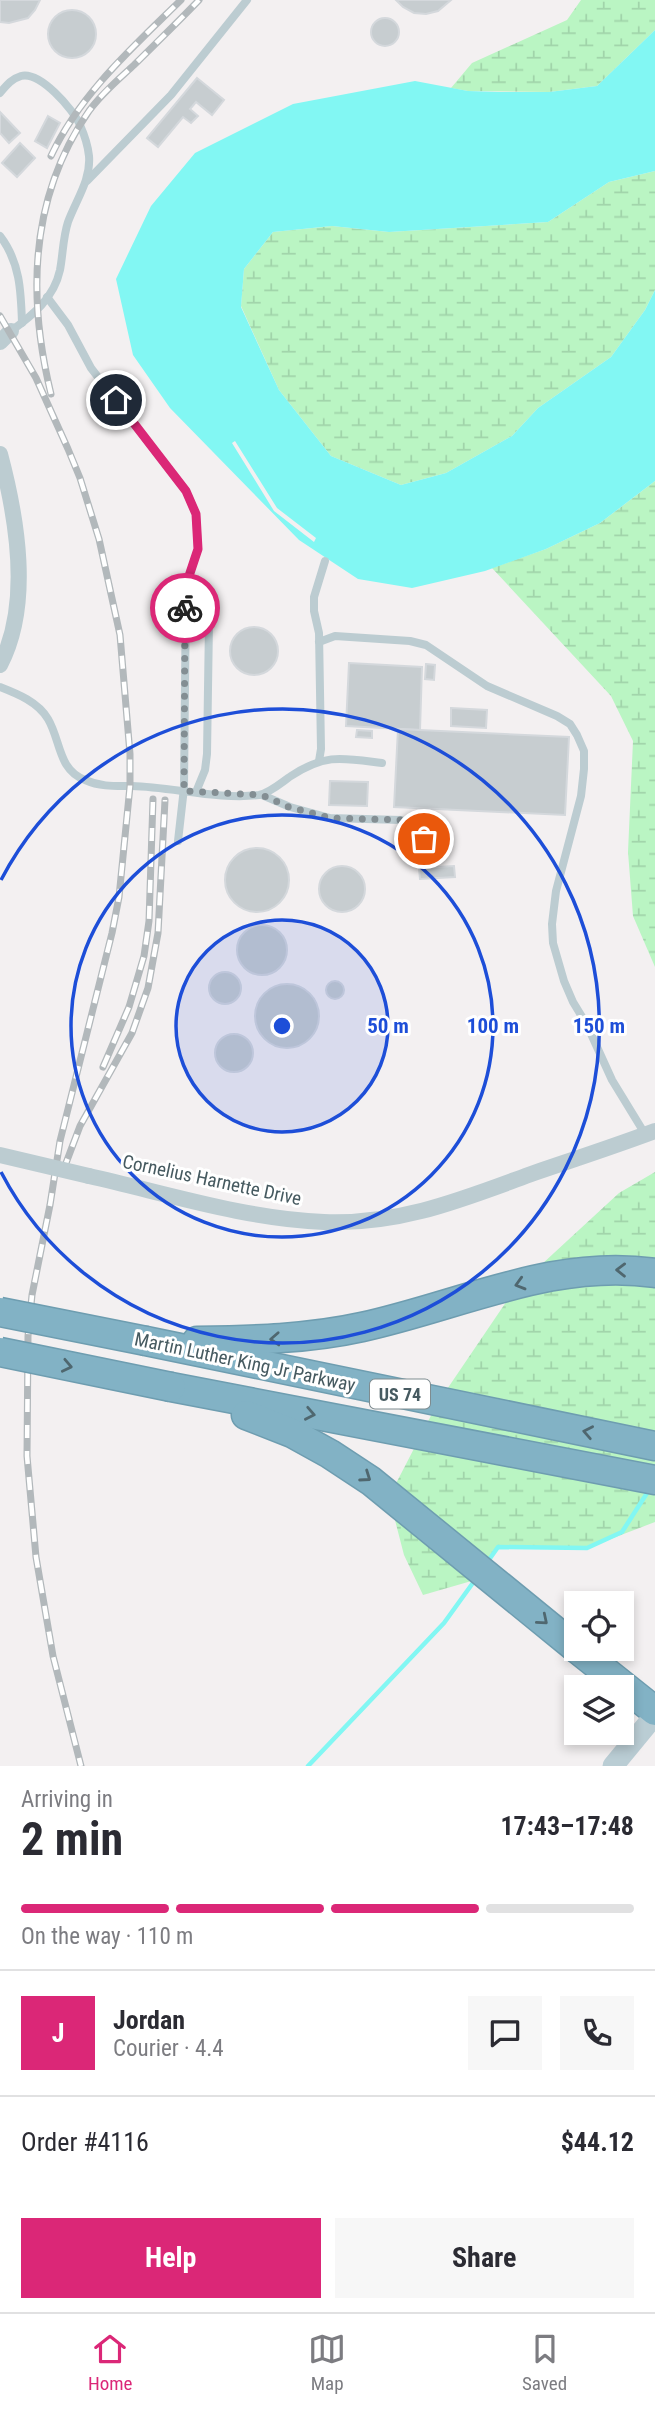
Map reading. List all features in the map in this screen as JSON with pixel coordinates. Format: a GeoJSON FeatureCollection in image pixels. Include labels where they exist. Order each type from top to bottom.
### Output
{"type":"FeatureCollection","features":[{"type":"Feature","properties":{"kind":"highway"},"geometry":{"type":"LineString","coordinates":[[146,1341],[314,1336],[385,1322],[535,1279],[587,1271],[655,1273]]}},
{"type":"Feature","properties":{"kind":"highway","name":"Martin Luther King Jr Parkway"},"geometry":{"type":"LineString","coordinates":[[0,1311],[655,1446]]}},
{"type":"Feature","properties":{"kind":"highway","name":"Martin Luther King Jr Parkway"},"geometry":{"type":"LineString","coordinates":[[0,1352],[655,1480]]}},
{"type":"Feature","properties":{"kind":"highway"},"geometry":{"type":"LineString","coordinates":[[171,1387],[292,1433],[330,1454],[371,1481],[564,1638]]}},
{"type":"Feature","properties":{"kind":"highway"},"geometry":{"type":"LineString","coordinates":[[592,1661],[655,1713]]}},
{"type":"Feature","properties":{"kind":"street"},"geometry":{"type":"LineString","coordinates":[[0,453],[15,524],[18,584],[12,632],[0,665]]}},
{"type":"Feature","properties":{"kind":"street","name":"Cornelius Harnette Drive"},"geometry":{"type":"LineString","coordinates":[[0,1155],[255,1214],[292,1220],[356,1222],[389,1219],[440,1208],[650,1132]]}},
{"type":"Feature","properties":{"kind":"street"},"geometry":{"type":"LineString","coordinates":[[613,1766],[655,1713]]}},
{"type":"Feature","properties":{"kind":"lane"},"geometry":{"type":"LineString","coordinates":[[11,332],[37,311],[60,272],[67,225],[87,181],[171,94],[247,0]]}},
{"type":"Feature","properties":{"kind":"lane"},"geometry":{"type":"LineString","coordinates":[[0,93],[11,80],[23,75],[36,78],[51,89],[80,126],[89,156],[87,181]]}},
{"type":"Feature","properties":{"kind":"lane"},"geometry":{"type":"LineString","coordinates":[[0,236],[10,249],[20,289],[11,332]]}},
{"type":"Feature","properties":{"kind":"lane"},"geometry":{"type":"LineString","coordinates":[[47,297],[68,325],[92,368],[186,491],[196,514],[198,549],[186,585],[184,791],[178,841]]}},
{"type":"Feature","properties":{"kind":"lane"},"geometry":{"type":"LineString","coordinates":[[319,761],[319,642],[314,597],[325,561]]}},
{"type":"Feature","properties":{"kind":"lane"},"geometry":{"type":"LineString","coordinates":[[196,792],[205,769],[207,754],[209,623]]}},
{"type":"Feature","properties":{"kind":"lane"},"geometry":{"type":"LineString","coordinates":[[319,642],[335,636],[411,641],[426,645],[487,686],[570,724],[584,751],[584,769],[581,796],[556,891],[553,943],[573,1002],[587,1025],[612,1080],[650,1132]]}},
{"type":"Feature","properties":{"kind":"lane"},"geometry":{"type":"LineString","coordinates":[[0,688],[16,693],[37,706],[48,720],[64,761],[72,773],[85,780],[108,787],[130,786],[262,795],[289,807],[330,818],[401,820],[416,827],[424,839],[428,859]]}},
{"type":"Feature","properties":{"kind":"lane"},"geometry":{"type":"LineString","coordinates":[[262,795],[319,761],[338,758],[382,763]]}},
{"type":"Feature","properties":{"kind":"green space"},"geometry":{"type":"Polygon","coordinates":[[[581,0],[655,0],[655,30],[597,86],[549,92],[468,91],[451,88],[472,63],[567,20],[581,0]]]}},
{"type":"Feature","properties":{"kind":"green space"},"geometry":{"type":"Polygon","coordinates":[[[655,171],[655,290],[645,310],[611,357],[538,408],[512,436],[446,473],[401,485],[331,456],[279,390],[241,306],[244,269],[273,232],[332,226],[389,232],[548,222],[609,182],[655,171]]]}},
{"type":"Feature","properties":{"kind":"green space"},"geometry":{"type":"Polygon","coordinates":[[[655,481],[655,967],[633,916],[628,852],[633,741],[611,696],[492,568],[546,549],[600,523],[655,481]]]}},
{"type":"Feature","properties":{"kind":"green space"},"geometry":{"type":"Polygon","coordinates":[[[655,1172],[655,1522],[587,1548],[498,1547],[475,1580],[423,1595],[404,1555],[389,1497],[437,1404],[515,1289],[619,1193],[655,1172]]]}},
{"type":"Feature","properties":{"kind":"water"},"geometry":{"type":"Polygon","coordinates":[[[655,30],[655,171],[609,182],[548,222],[389,232],[332,226],[273,232],[244,269],[241,307],[279,390],[331,456],[401,485],[446,473],[512,436],[538,408],[611,357],[645,310],[655,290],[655,481],[600,523],[546,549],[485,571],[412,588],[358,579],[299,540],[170,408],[133,355],[116,279],[151,206],[195,153],[293,104],[415,81],[468,91],[500,92],[549,92],[597,86],[655,30]]]}},
{"type":"Feature","properties":{"kind":"pier"},"geometry":{"type":"Polygon","coordinates":[[[235,441],[277,508],[316,538],[314,542],[274,511],[232,443],[235,441]]]}},
{"type":"Feature","properties":{"kind":"building"},"geometry":{"type":"Polygon","coordinates":[[[0,0],[40,0],[28,18],[9,23],[0,22],[0,0]]]}},
{"type":"Feature","properties":{"kind":"building"},"geometry":{"type":"Polygon","coordinates":[[[396,0],[451,0],[438,11],[426,14],[414,13],[396,0]]]}},
{"type":"Feature","properties":{"kind":"building"},"geometry":{"type":"Polygon","coordinates":[[[72,10],[89,17],[96,34],[89,51],[72,58],[55,51],[48,34],[55,17],[72,10]]]}},
{"type":"Feature","properties":{"kind":"building"},"geometry":{"type":"Polygon","coordinates":[[[385,18],[395,22],[399,32],[395,42],[385,46],[375,42],[371,32],[375,22],[385,18]]]}},
{"type":"Feature","properties":{"kind":"building"},"geometry":{"type":"Polygon","coordinates":[[[197,78],[224,100],[212,115],[196,102],[190,109],[198,116],[191,123],[183,117],[158,147],[147,138],[197,78]]]}},
{"type":"Feature","properties":{"kind":"building"},"geometry":{"type":"Polygon","coordinates":[[[0,112],[20,133],[9,143],[0,133],[0,112]]]}},
{"type":"Feature","properties":{"kind":"building"},"geometry":{"type":"Polygon","coordinates":[[[48,116],[60,123],[47,148],[35,141],[48,116]]]}},
{"type":"Feature","properties":{"kind":"building"},"geometry":{"type":"Polygon","coordinates":[[[20,143],[35,158],[17,177],[2,163],[20,143]]]}},
{"type":"Feature","properties":{"kind":"building"},"geometry":{"type":"Polygon","coordinates":[[[254,627],[271,634],[278,651],[271,668],[254,675],[237,668],[230,651],[237,634],[254,627]]]}},
{"type":"Feature","properties":{"kind":"building"},"geometry":{"type":"Polygon","coordinates":[[[349,663],[422,667],[420,730],[346,726],[349,663]]]}},
{"type":"Feature","properties":{"kind":"building"},"geometry":{"type":"Polygon","coordinates":[[[426,664],[435,665],[434,680],[425,679],[426,664]]]}},
{"type":"Feature","properties":{"kind":"building"},"geometry":{"type":"Polygon","coordinates":[[[451,708],[487,710],[486,728],[451,726],[451,708]]]}},
{"type":"Feature","properties":{"kind":"building"},"geometry":{"type":"Polygon","coordinates":[[[398,729],[569,737],[565,815],[394,807],[398,729]]]}},
{"type":"Feature","properties":{"kind":"building"},"geometry":{"type":"Polygon","coordinates":[[[357,730],[372,731],[372,738],[356,737],[357,730]]]}},
{"type":"Feature","properties":{"kind":"building"},"geometry":{"type":"Polygon","coordinates":[[[330,781],[368,782],[367,806],[329,805],[330,781]]]}},
{"type":"Feature","properties":{"kind":"building"},"geometry":{"type":"Polygon","coordinates":[[[251,848],[263,848],[280,857],[287,868],[287,892],[280,903],[263,912],[251,912],[239,907],[230,898],[225,886],[225,874],[230,862],[239,853],[251,848]]]}},
{"type":"Feature","properties":{"kind":"building"},"geometry":{"type":"Polygon","coordinates":[[[342,866],[358,873],[365,889],[358,905],[342,912],[326,905],[319,889],[326,873],[342,866]]]}},
{"type":"Feature","properties":{"kind":"building"},"geometry":{"type":"Polygon","coordinates":[[[454,866],[455,877],[420,879],[419,868],[454,866]]]}},
{"type":"Feature","properties":{"kind":"building"},"geometry":{"type":"Polygon","coordinates":[[[262,925],[280,932],[287,950],[280,968],[262,975],[244,968],[237,950],[244,932],[262,925]]]}},
{"type":"Feature","properties":{"kind":"building"},"geometry":{"type":"Polygon","coordinates":[[[225,972],[236,977],[241,988],[236,999],[225,1004],[214,999],[209,988],[214,977],[225,972]]]}},
{"type":"Feature","properties":{"kind":"building"},"geometry":{"type":"Polygon","coordinates":[[[335,981],[341,984],[344,990],[341,996],[335,999],[329,996],[326,990],[329,984],[335,981]]]}},
{"type":"Feature","properties":{"kind":"building"},"geometry":{"type":"Polygon","coordinates":[[[287,984],[299,986],[310,993],[317,1004],[317,1028],[310,1039],[299,1046],[287,1048],[275,1046],[264,1039],[257,1028],[255,1016],[257,1004],[264,993],[275,986],[287,984]]]}},
{"type":"Feature","properties":{"kind":"building"},"geometry":{"type":"Polygon","coordinates":[[[234,1034],[248,1039],[253,1053],[248,1067],[234,1072],[220,1067],[215,1053],[220,1039],[234,1034]]]}},
{"type":"Feature","properties":{"kind":"waterway"},"geometry":{"type":"LineString","coordinates":[[486,1564],[498,1547],[587,1548],[622,1532],[649,1490]]}},
{"type":"Feature","properties":{"kind":"waterway"},"geometry":{"type":"LineString","coordinates":[[308,1766],[444,1623],[475,1580]]}},
{"type":"Feature","properties":{"kind":"railway"},"geometry":{"type":"LineString","coordinates":[[51,156],[63,133],[92,92],[181,0]]}},
{"type":"Feature","properties":{"kind":"railway"},"geometry":{"type":"LineString","coordinates":[[51,394],[43,357],[37,284],[45,212],[55,177],[69,144],[94,104],[199,0]]}},
{"type":"Feature","properties":{"kind":"railway"},"geometry":{"type":"LineString","coordinates":[[0,316],[36,378],[68,449],[99,539],[120,635],[130,754],[130,786],[119,897],[60,1141],[32,1295],[28,1336],[27,1456],[36,1557],[53,1656],[81,1766]]}},
{"type":"Feature","properties":{"kind":"railway"},"geometry":{"type":"LineString","coordinates":[[103,1067],[129,1007],[144,956],[149,921],[153,799]]}},
{"type":"Feature","properties":{"kind":"railway"},"geometry":{"type":"LineString","coordinates":[[63,1171],[80,1126],[132,1033],[148,988],[158,933],[165,800]]}},
{"type":"Feature","properties":{"kind":"way so far"},"geometry":{"type":"LineString","coordinates":[[185,608],[184,791],[262,795],[289,807],[330,818],[401,820],[416,827],[424,839]]}},
{"type":"Feature","properties":{"kind":"route"},"geometry":{"type":"LineString","coordinates":[[116,400],[186,491],[196,514],[198,549],[186,585],[185,608]]}}]}
